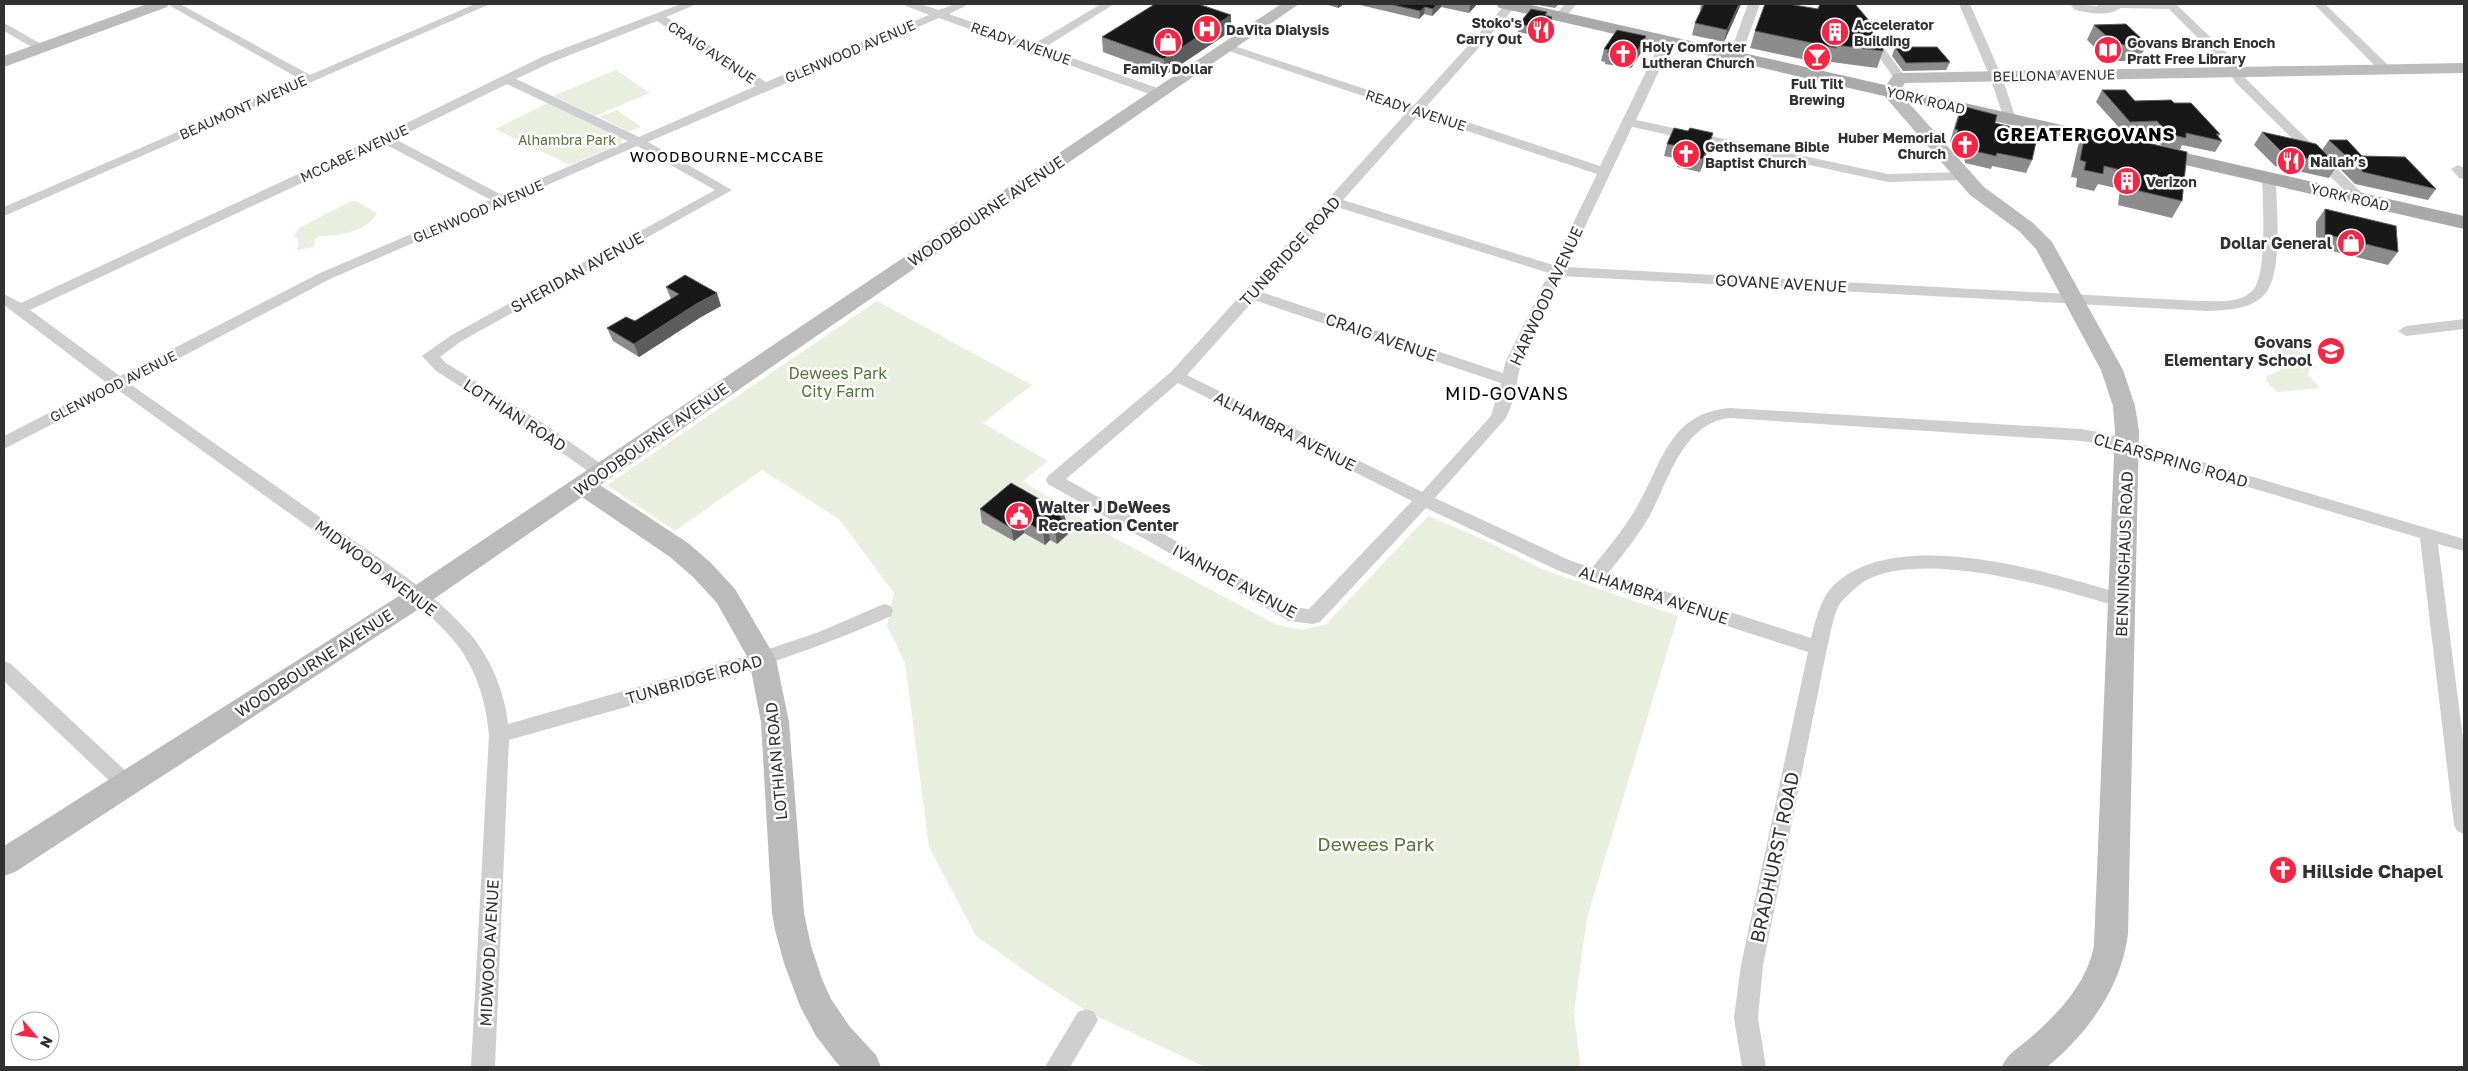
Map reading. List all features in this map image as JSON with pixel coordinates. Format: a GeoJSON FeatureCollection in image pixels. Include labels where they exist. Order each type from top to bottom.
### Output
{"type":"FeatureCollection","features":[{"type":"Feature","properties":{"kind":"main road","name":"YORK ROAD"},"geometry":{"type":"LineString","coordinates":[[1508,4],[1566,10],[1667,41],[1735,56],[1895,85],[2010,119],[2464,223]]}},
{"type":"Feature","properties":{"kind":"street"},"geometry":{"type":"LineString","coordinates":[[4,62],[160,4]]}},
{"type":"Feature","properties":{"kind":"street"},"geometry":{"type":"LineString","coordinates":[[172,4],[309,79]]}},
{"type":"Feature","properties":{"kind":"street","name":"BEAUMONT AVENUE"},"geometry":{"type":"LineString","coordinates":[[4,212],[484,4]]}},
{"type":"Feature","properties":{"kind":"street","name":"MCCABE AVENUE"},"geometry":{"type":"LineString","coordinates":[[19,310],[385,139],[548,59],[691,4]]}},
{"type":"Feature","properties":{"kind":"street","name":"READY AVENUE"},"geometry":{"type":"LineString","coordinates":[[910,4],[1159,93]]}},
{"type":"Feature","properties":{"kind":"street","name":"GLENWOOD AVENUE"},"geometry":{"type":"LineString","coordinates":[[4,443],[325,276],[765,86],[964,4]]}},
{"type":"Feature","properties":{"kind":"street"},"geometry":{"type":"LineString","coordinates":[[1036,48],[1109,4]]}},
{"type":"Feature","properties":{"kind":"street","name":"WOODBOURNE AVENUE"},"geometry":{"type":"LineString","coordinates":[[4,862],[418,596],[1291,4]]}},
{"type":"Feature","properties":{"kind":"street","name":"TUNBRIDGE ROAD"},"geometry":{"type":"LineString","coordinates":[[1054,480],[1177,376],[1416,110],[1508,4]]}},
{"type":"Feature","properties":{"kind":"street"},"geometry":{"type":"LineString","coordinates":[[1735,56],[1754,4]]}},
{"type":"Feature","properties":{"kind":"street"},"geometry":{"type":"LineString","coordinates":[[1836,4],[1848,5]]}},
{"type":"Feature","properties":{"kind":"street"},"geometry":{"type":"LineString","coordinates":[[1964,4],[1996,77],[2010,119]]}},
{"type":"Feature","properties":{"kind":"street"},"geometry":{"type":"LineString","coordinates":[[2076,4],[2079,8],[2092,10],[2121,6],[2171,5],[2230,64],[2239,78],[2361,199]]}},
{"type":"Feature","properties":{"kind":"street"},"geometry":{"type":"LineString","coordinates":[[2102,4],[2121,6]]}},
{"type":"Feature","properties":{"kind":"street"},"geometry":{"type":"LineString","coordinates":[[2319,4],[2385,69]]}},
{"type":"Feature","properties":{"kind":"street","name":"BENNINGHAUS ROAD"},"geometry":{"type":"LineString","coordinates":[[1848,5],[1895,85],[1964,176],[1977,191],[2026,227],[2042,242],[2119,386],[2124,406],[2127,446],[2113,905],[2109,954],[2102,974],[2087,1000],[2038,1054],[2019,1067]]}},
{"type":"Feature","properties":{"kind":"street","name":"CRAIG AVENUE"},"geometry":{"type":"LineString","coordinates":[[658,17],[765,86]]}},
{"type":"Feature","properties":{"kind":"street"},"geometry":{"type":"LineString","coordinates":[[4,26],[41,48]]}},
{"type":"Feature","properties":{"kind":"street","name":"HARWOOD AVENUE"},"geometry":{"type":"LineString","coordinates":[[1313,617],[1424,500],[1498,418],[1505,401],[1513,363],[1667,41]]}},
{"type":"Feature","properties":{"kind":"street","name":"READY AVENUE"},"geometry":{"type":"LineString","coordinates":[[1227,47],[1604,172]]}},
{"type":"Feature","properties":{"kind":"street","name":"BELLONA AVENUE"},"geometry":{"type":"LineString","coordinates":[[1895,85],[1996,77],[2464,68]]}},
{"type":"Feature","properties":{"kind":"street"},"geometry":{"type":"LineString","coordinates":[[506,79],[628,136],[636,143]]}},
{"type":"Feature","properties":{"kind":"street"},"geometry":{"type":"LineString","coordinates":[[1628,122],[1888,178],[1922,179],[1964,176]]}},
{"type":"Feature","properties":{"kind":"street"},"geometry":{"type":"LineString","coordinates":[[385,139],[503,200]]}},
{"type":"Feature","properties":{"kind":"street","name":"SHERIDAN AVENUE"},"geometry":{"type":"LineString","coordinates":[[430,356],[464,335],[725,190],[636,143]]}},
{"type":"Feature","properties":{"kind":"street","name":"GOVANE AVENUE"},"geometry":{"type":"LineString","coordinates":[[1334,202],[1556,271],[2198,306],[2239,302],[2261,291],[2267,277],[2269,178]]}},
{"type":"Feature","properties":{"kind":"street","name":"CRAIG AVENUE"},"geometry":{"type":"LineString","coordinates":[[1252,294],[1509,380]]}},
{"type":"Feature","properties":{"kind":"street","name":"MIDWOOD AVENUE"},"geometry":{"type":"LineString","coordinates":[[4,298],[118,383],[418,596],[464,640],[478,660],[488,681],[498,712],[499,735],[483,1067]]}},
{"type":"Feature","properties":{"kind":"street"},"geometry":{"type":"LineString","coordinates":[[2406,331],[2464,324]]}},
{"type":"Feature","properties":{"kind":"street","name":"LOTHIAN ROAD"},"geometry":{"type":"LineString","coordinates":[[430,356],[440,367],[538,427],[592,479],[702,570],[726,596],[762,659],[775,722],[788,913],[792,939],[801,970],[815,1000],[838,1038],[864,1067]]}},
{"type":"Feature","properties":{"kind":"street","name":"ALHAMBRA AVENUE"},"geometry":{"type":"LineString","coordinates":[[1177,376],[1424,500],[1563,564],[1595,577],[1818,648]]}},
{"type":"Feature","properties":{"kind":"street","name":"CLEARSPRING ROAD"},"geometry":{"type":"LineString","coordinates":[[1595,577],[1619,548],[1642,514],[1680,442],[1694,426],[1714,415],[1749,412],[2081,435],[2127,446],[2464,545]]}},
{"type":"Feature","properties":{"kind":"street","name":"IVANHOE AVENUE"},"geometry":{"type":"LineString","coordinates":[[1054,480],[1290,614],[1313,617]]}},
{"type":"Feature","properties":{"kind":"street"},"geometry":{"type":"LineString","coordinates":[[2428,534],[2432,579],[2464,825]]}},
{"type":"Feature","properties":{"kind":"street"},"geometry":{"type":"LineString","coordinates":[[1818,648],[1835,597],[1870,570],[1898,565],[1913,563],[1974,564],[2076,587],[2122,601]]}},
{"type":"Feature","properties":{"kind":"street","name":"TUNBRIDGE ROAD"},"geometry":{"type":"LineString","coordinates":[[499,735],[762,659],[826,637],[884,611]]}},
{"type":"Feature","properties":{"kind":"street","name":"BRADHURST ROAD"},"geometry":{"type":"LineString","coordinates":[[1754,1067],[1746,1018],[1752,965],[1818,648]]}},
{"type":"Feature","properties":{"kind":"street"},"geometry":{"type":"LineString","coordinates":[[4,668],[125,783]]}},
{"type":"Feature","properties":{"kind":"street"},"geometry":{"type":"LineString","coordinates":[[1057,1067],[1086,1020]]}},
{"type":"Feature","properties":{"kind":"green space","name":"Alhambra Park"},"geometry":{"type":"Polygon","coordinates":[[[616,70],[650,93],[595,116],[553,96],[616,70]]]}},
{"type":"Feature","properties":{"kind":"green space","name":"Alhambra Park"},"geometry":{"type":"Polygon","coordinates":[[[548,103],[622,139],[622,143],[570,165],[495,129],[548,103]]]}},
{"type":"Feature","properties":{"kind":"green space","name":"Alhambra Park"},"geometry":{"type":"Polygon","coordinates":[[[617,110],[641,127],[629,132],[600,117],[617,110]]]}},
{"type":"Feature","properties":{"kind":"green space"},"geometry":{"type":"Polygon","coordinates":[[[351,201],[356,201],[377,213],[367,224],[352,232],[320,236],[315,239],[314,247],[297,250],[299,240],[294,236],[299,228],[351,201]]]}},
{"type":"Feature","properties":{"kind":"green space","name":"Dewees Park"},"geometry":{"type":"Polygon","coordinates":[[[877,301],[1032,385],[983,423],[1048,461],[1023,481],[1098,529],[1275,624],[1301,630],[1326,624],[1428,516],[1480,538],[1544,570],[1678,616],[1587,918],[1574,1012],[1579,1067],[1205,1067],[1090,1013],[1038,980],[976,936],[929,847],[905,663],[887,626],[894,593],[839,519],[762,470],[675,531],[607,485],[877,301]]]}},
{"type":"Feature","properties":{"kind":"green space"},"geometry":{"type":"Polygon","coordinates":[[[2295,347],[2316,368],[2310,369],[2308,374],[2320,388],[2277,392],[2266,381],[2267,376],[2279,371],[2283,365],[2273,351],[2295,347]]]}},
{"type":"Feature","properties":{"kind":"building"},"geometry":{"type":"Polygon","coordinates":[[[1155,4],[1198,4],[1231,15],[1164,59],[1102,37],[1155,4]]]}},
{"type":"Feature","properties":{"kind":"building"},"geometry":{"type":"Polygon","coordinates":[[[1389,4],[1437,4],[1433,9],[1425,7],[1420,11],[1389,4]]]}},
{"type":"Feature","properties":{"kind":"building"},"geometry":{"type":"Polygon","coordinates":[[[1704,4],[1739,4],[1727,30],[1695,23],[1704,4]]]}},
{"type":"Feature","properties":{"kind":"building"},"geometry":{"type":"Polygon","coordinates":[[[1765,4],[1788,4],[1818,9],[1820,4],[1855,4],[1871,23],[1873,35],[1879,35],[1882,39],[1883,51],[1836,45],[1836,48],[1755,31],[1765,4]]]}},
{"type":"Feature","properties":{"kind":"building"},"geometry":{"type":"Polygon","coordinates":[[[1531,9],[1547,12],[1545,15],[1552,17],[1543,29],[1519,24],[1531,9]]]}},
{"type":"Feature","properties":{"kind":"building"},"geometry":{"type":"Polygon","coordinates":[[[2126,24],[2147,44],[2117,45],[2094,25],[2126,24]]]}},
{"type":"Feature","properties":{"kind":"building"},"geometry":{"type":"Polygon","coordinates":[[[1617,30],[1646,36],[1634,56],[1607,52],[1609,50],[1604,49],[1617,30]]]}},
{"type":"Feature","properties":{"kind":"building"},"geometry":{"type":"Polygon","coordinates":[[[1895,47],[1937,47],[1950,62],[1906,63],[1895,47]]]}},
{"type":"Feature","properties":{"kind":"building"},"geometry":{"type":"Polygon","coordinates":[[[2102,90],[2125,90],[2135,101],[2171,100],[2174,103],[2191,103],[2220,134],[2216,134],[2222,141],[2186,133],[2186,138],[2168,134],[2157,121],[2130,122],[2102,90]]]}},
{"type":"Feature","properties":{"kind":"building"},"geometry":{"type":"Polygon","coordinates":[[[1962,106],[1997,115],[1995,123],[2038,133],[2032,160],[1997,153],[1996,156],[1970,150],[1970,145],[1964,143],[1957,135],[1958,130],[1955,129],[1962,106]]]}},
{"type":"Feature","properties":{"kind":"building"},"geometry":{"type":"Polygon","coordinates":[[[1674,128],[1688,131],[1690,128],[1713,133],[1703,159],[1680,154],[1683,147],[1667,144],[1674,128]]]}},
{"type":"Feature","properties":{"kind":"building"},"geometry":{"type":"Polygon","coordinates":[[[2086,129],[2187,152],[2182,201],[2127,188],[2129,172],[2104,166],[2103,174],[2084,170],[2086,162],[2080,160],[2086,129]]]}},
{"type":"Feature","properties":{"kind":"building"},"geometry":{"type":"Polygon","coordinates":[[[2262,132],[2316,144],[2337,165],[2283,153],[2262,132]]]}},
{"type":"Feature","properties":{"kind":"building"},"geometry":{"type":"Polygon","coordinates":[[[2329,140],[2347,140],[2362,156],[2405,157],[2436,189],[2363,172],[2329,140]]]}},
{"type":"Feature","properties":{"kind":"building"},"geometry":{"type":"Polygon","coordinates":[[[2325,209],[2396,226],[2398,252],[2325,234],[2325,209]]]}},
{"type":"Feature","properties":{"kind":"building"},"geometry":{"type":"Polygon","coordinates":[[[685,275],[717,293],[696,304],[634,344],[607,328],[626,317],[635,321],[679,294],[666,287],[685,275]]]}},
{"type":"Feature","properties":{"kind":"building"},"geometry":{"type":"Polygon","coordinates":[[[1011,483],[1064,513],[1060,517],[1067,521],[1055,531],[1048,527],[1043,532],[1022,519],[1011,528],[980,509],[1011,483]]]}},
{"type":"Feature","properties":{"kind":"place","name":"DaVita Dialysis"},"geometry":{"type":"Point","coordinates":[1207,29]}},
{"type":"Feature","properties":{"kind":"place","name":"Stoko's Carry Out"},"geometry":{"type":"Point","coordinates":[1541,30]}},
{"type":"Feature","properties":{"kind":"place","name":"Accelerator Building"},"geometry":{"type":"Point","coordinates":[1835,32]}},
{"type":"Feature","properties":{"kind":"place","name":"Family Dollar"},"geometry":{"type":"Point","coordinates":[1168,42]}},
{"type":"Feature","properties":{"kind":"place","name":"Govans Branch Enoch Pratt Free Library"},"geometry":{"type":"Point","coordinates":[2108,50]}},
{"type":"Feature","properties":{"kind":"place","name":"Holy Comforter Lutheran Church"},"geometry":{"type":"Point","coordinates":[1623,54]}},
{"type":"Feature","properties":{"kind":"place","name":"Full Tilt Brewing"},"geometry":{"type":"Point","coordinates":[1817,57]}},
{"type":"Feature","properties":{"kind":"place","name":"Huber Memorial Church"},"geometry":{"type":"Point","coordinates":[1965,145]}},
{"type":"Feature","properties":{"kind":"place","name":"Gethsemane Bible Baptist Church"},"geometry":{"type":"Point","coordinates":[1686,154]}},
{"type":"Feature","properties":{"kind":"place","name":"Nailah’s"},"geometry":{"type":"Point","coordinates":[2291,161]}},
{"type":"Feature","properties":{"kind":"place","name":"Verizon"},"geometry":{"type":"Point","coordinates":[2127,181]}},
{"type":"Feature","properties":{"kind":"place","name":"Dollar General"},"geometry":{"type":"Point","coordinates":[2351,243]}},
{"type":"Feature","properties":{"kind":"place","name":"Govans Elementary School"},"geometry":{"type":"Point","coordinates":[2331,351]}},
{"type":"Feature","properties":{"kind":"place","name":"Walter J DeWees Recreation Center"},"geometry":{"type":"Point","coordinates":[1019,516]}},
{"type":"Feature","properties":{"kind":"place","name":"Hillside Chapel"},"geometry":{"type":"Point","coordinates":[2283,870]}},
{"type":"Feature","properties":{"kind":"district","name":"GREATER GOVANS"},"geometry":{"type":"Point","coordinates":[2086,134]}},
{"type":"Feature","properties":{"kind":"district","name":"WOODBOURNE-MCCABE"},"geometry":{"type":"Point","coordinates":[727,156]}},
{"type":"Feature","properties":{"kind":"district","name":"MID-GOVANS"},"geometry":{"type":"Point","coordinates":[1507,393]}},
{"type":"Feature","properties":{"kind":"park label","name":"Dewees Park City Farm"},"geometry":{"type":"Point","coordinates":[838,382]}}]}
